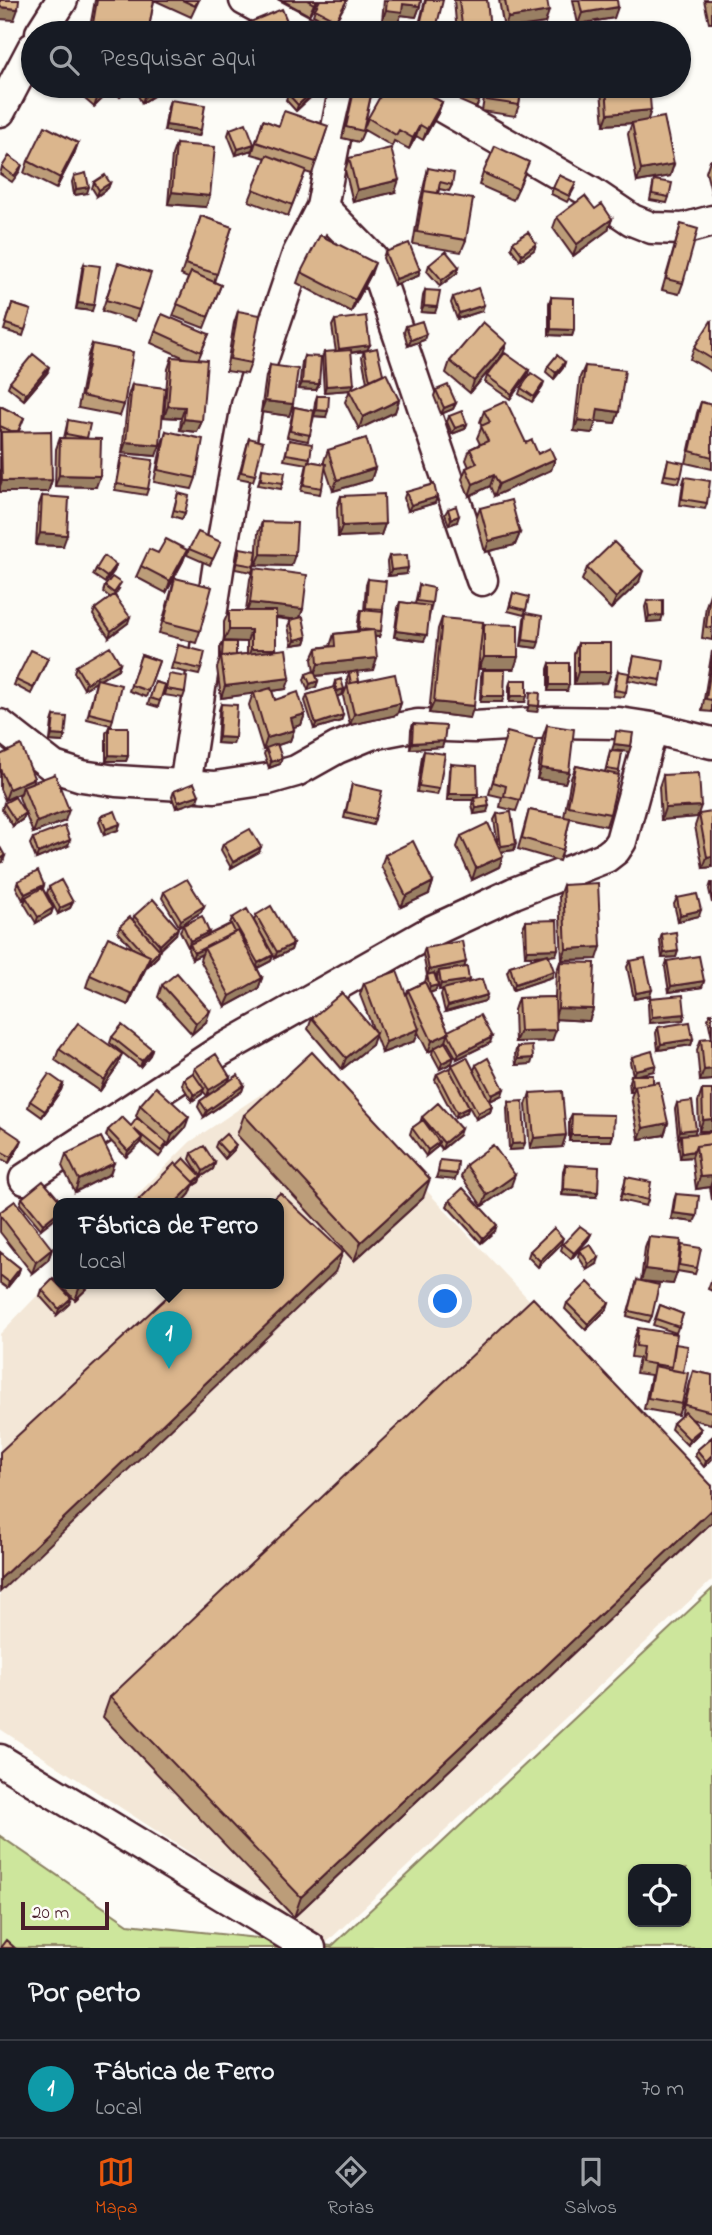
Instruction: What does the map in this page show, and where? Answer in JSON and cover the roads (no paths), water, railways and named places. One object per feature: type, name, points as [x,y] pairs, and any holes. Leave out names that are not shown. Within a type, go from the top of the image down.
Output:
[{"type":"street","points":[[49,21],[62,0]]},
{"type":"street","points":[[245,0],[284,21]]},
{"type":"street","points":[[0,111],[21,71]]},
{"type":"street","points":[[185,786],[219,563],[247,405],[298,254],[322,207],[343,98]]},
{"type":"street","points":[[427,98],[592,193],[632,220],[652,228],[673,229],[712,222]]},
{"type":"street","points":[[322,207],[373,259],[482,580]]},
{"type":"street","points":[[0,725],[54,767],[82,776],[116,781],[215,787],[268,779],[296,771],[337,748],[371,734],[418,725],[474,727],[553,722],[620,723],[712,743]]},
{"type":"street","points":[[25,1179],[220,1051],[432,931],[615,850],[621,841],[652,728]]},
{"type":"street","points":[[0,1760],[310,1948]]},
{"type":"place","name":"Fábrica de Ferro","points":[[169,1369]]}]
